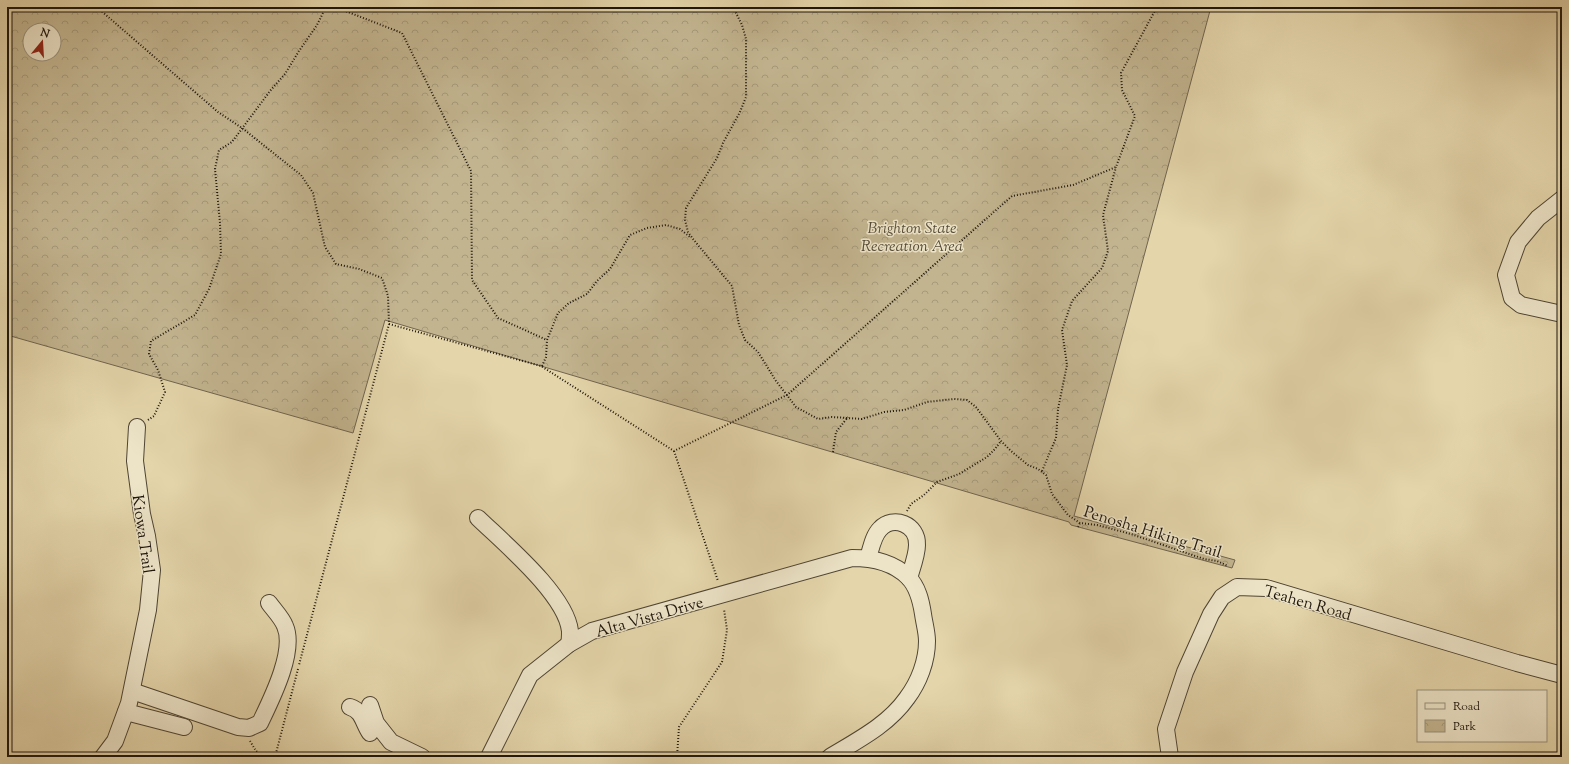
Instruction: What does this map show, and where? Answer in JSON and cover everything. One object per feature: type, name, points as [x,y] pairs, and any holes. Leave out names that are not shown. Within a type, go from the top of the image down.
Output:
[{"type":"street","points":[[1562,199],[1538,218],[1518,242],[1506,275],[1512,298],[1521,305],[1562,314]]},
{"type":"street","name":"Kiowa Trail","points":[[103,757],[115,741],[132,691],[148,610],[152,570],[134,460],[136,427]]},
{"type":"street","points":[[478,518],[539,578],[550,591],[566,618],[570,631],[569,644]]},
{"type":"street","points":[[868,558],[877,533],[881,528],[893,522],[909,526],[917,539],[917,545],[909,578]]},
{"type":"street","name":"Alta Vista Drive","points":[[489,757],[530,675],[569,644],[592,631],[852,558],[868,558],[886,563],[909,578],[920,596],[927,640],[925,660],[917,682],[894,715],[884,723],[830,757]]},
{"type":"street","name":"Teahen Road","points":[[1170,757],[1166,729],[1185,672],[1211,614],[1222,597],[1237,587],[1266,588],[1517,663],[1562,674]]},
{"type":"street","points":[[132,691],[242,727],[250,728],[260,723],[278,684],[285,659],[288,637],[285,625],[269,602]]},
{"type":"street","points":[[370,705],[376,723],[391,742]]},
{"type":"street","points":[[350,707],[356,709],[363,716],[369,732],[378,739],[391,742],[422,757]]},
{"type":"street","points":[[126,712],[184,727]]},
{"type":"path","points":[[79,7],[99,9],[218,112],[242,128],[301,175],[313,193],[326,247],[336,264],[359,269],[382,278],[388,296],[389,324],[275,757]]},
{"type":"path","points":[[136,427],[154,416],[165,392],[158,370],[149,354],[151,341],[195,315],[209,289],[221,254],[215,169],[219,150],[232,142],[285,74],[299,50],[317,25],[326,7]]},
{"type":"path","points":[[335,7],[402,33],[471,171],[472,280],[498,318],[547,340]]},
{"type":"path","points":[[692,239],[688,232],[685,220],[686,208],[717,158],[746,97],[746,39],[742,25],[733,7]]},
{"type":"path","points":[[542,366],[546,358],[547,340],[558,313],[569,303],[587,294],[597,281],[610,269],[630,235],[647,228],[666,226],[680,229],[692,239],[732,286],[739,325],[745,340],[758,352],[776,381],[796,407],[818,419],[848,417],[862,418],[884,412],[904,410],[927,402],[954,399],[966,400],[976,407],[1001,440],[1028,465],[1042,471],[1056,438],[1058,409],[1066,365],[1062,330],[1072,301],[1102,268],[1108,251],[1104,215],[1116,167],[1136,116],[1122,90],[1121,73],[1157,7]]},
{"type":"path","points":[[389,324],[541,366],[674,451],[787,395],[1012,196],[1073,185],[1116,167]]},
{"type":"path","points":[[833,452],[836,432],[848,417]]},
{"type":"path","points":[[900,523],[911,504],[924,495],[937,482],[959,474],[987,457],[995,450],[1001,440]]},
{"type":"path","name":"Penosha Hiking Trail","points":[[1042,471],[1046,475],[1052,494],[1058,503],[1068,515],[1080,523],[1097,525],[1131,534],[1204,559],[1217,561],[1228,566]]},
{"type":"path","points":[[1078,527],[1080,523]]},
{"type":"path","points":[[242,727],[256,751],[265,757]]},
{"type":"green space","name":"Brighton State Recreation Area","points":[[7,7],[1211,7],[1074,516],[1235,560],[1232,568],[1071,525],[1069,522],[385,320],[353,433],[7,335]]}]
